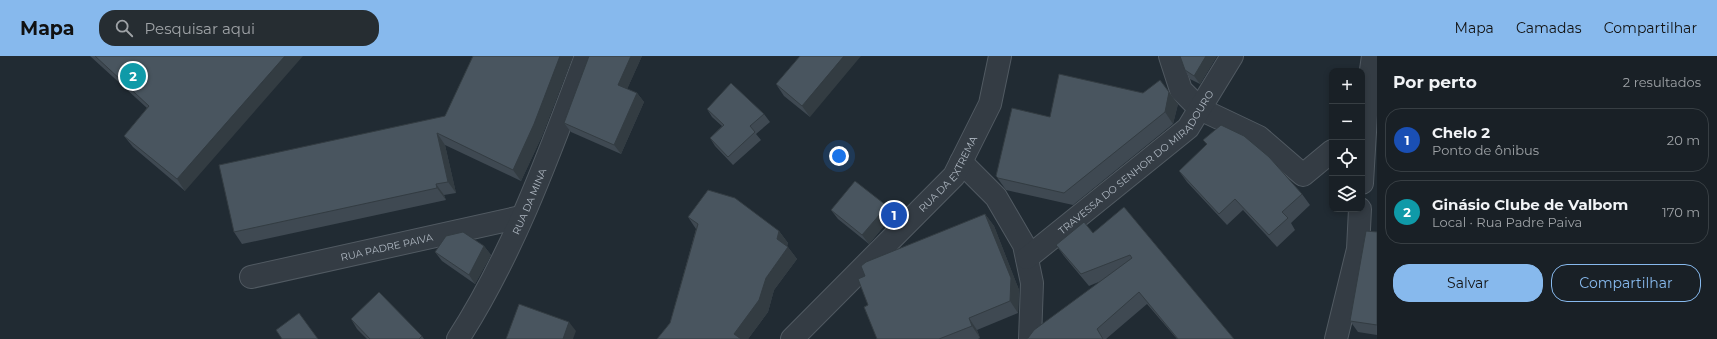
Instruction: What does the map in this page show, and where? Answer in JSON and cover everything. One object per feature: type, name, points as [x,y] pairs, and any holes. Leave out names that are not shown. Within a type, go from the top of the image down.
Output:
[{"type":"street","name":"RUA DA MINA","points":[[458,339],[481,303],[521,217],[556,136],[586,56]]},
{"type":"street","name":"RUA DA EXTREMA","points":[[792,339],[954,176],[990,104],[1000,56]]},
{"type":"street","points":[[1170,56],[1181,90],[1200,109],[1259,137],[1303,175],[1329,153]]},
{"type":"street","name":"TRAVESSA DO SENHOR DO MIRADOURO","points":[[1027,258],[1188,128],[1232,56]]},
{"type":"street","points":[[1365,102],[1373,56]]},
{"type":"street","points":[[1362,176],[1365,104]]},
{"type":"street","points":[[961,162],[996,197],[1024,245],[1032,283],[1030,339]]},
{"type":"street","points":[[1336,339],[1358,249],[1360,212]]},
{"type":"street","name":"RUA PADRE PAIVA","points":[[251,277],[521,217]]},
{"type":"building","points":[[95,56],[285,56],[177,179],[124,136],[149,106]]},
{"type":"building","points":[[473,56],[560,56],[534,124],[513,170],[437,133],[448,182],[436,184],[437,188],[234,232],[219,165],[445,116]]},
{"type":"building","points":[[589,56],[631,56],[618,85],[637,93],[614,145],[564,123]]},
{"type":"building","points":[[800,56],[844,56],[802,106],[776,84]]},
{"type":"building","points":[[1180,56],[1206,56],[1194,76],[1185,70]]},
{"type":"building","points":[[1059,74],[1143,93],[1160,80],[1169,92],[1165,112],[1064,193],[998,178],[996,176],[1012,108],[1050,117]]},
{"type":"building","points":[[731,83],[764,114],[750,126],[755,132],[728,157],[710,138],[724,125],[707,109]]},
{"type":"building","points":[[1221,125],[1244,136],[1269,157],[1302,194],[1282,212],[1288,218],[1269,235],[1235,199],[1219,214],[1179,171],[1207,144],[1203,140]]},
{"type":"building","points":[[855,181],[887,206],[862,235],[831,210]]},
{"type":"building","points":[[708,190],[735,198],[779,231],[777,239],[788,247],[766,278],[759,300],[734,334],[741,339],[657,339],[670,323],[698,224],[688,217]]},
{"type":"building","points":[[1124,207],[1234,339],[1178,339],[1139,292],[1097,329],[1103,339],[1025,339],[1028,338],[1034,330],[1132,258],[1130,255],[1081,274],[1056,245],[1084,222],[1093,233]]},
{"type":"building","points":[[985,214],[1011,278],[1010,301],[969,318],[972,326],[939,339],[877,339],[864,307],[868,305],[858,279],[865,276],[861,266],[866,262]]},
{"type":"building","points":[[1366,231],[1377,232],[1377,325],[1350,321]]},
{"type":"building","points":[[463,232],[484,246],[469,275],[435,252],[446,236]]},
{"type":"building","points":[[379,292],[422,336],[419,339],[370,339],[351,319]]},
{"type":"building","points":[[519,304],[569,322],[563,339],[506,339]]},
{"type":"building","points":[[299,313],[318,339],[282,339],[276,330]]},
{"type":"place","name":"Ginásio Clube de Valbom","points":[[133,76]]},
{"type":"place","name":"Chelo 2","points":[[894,215]]}]
